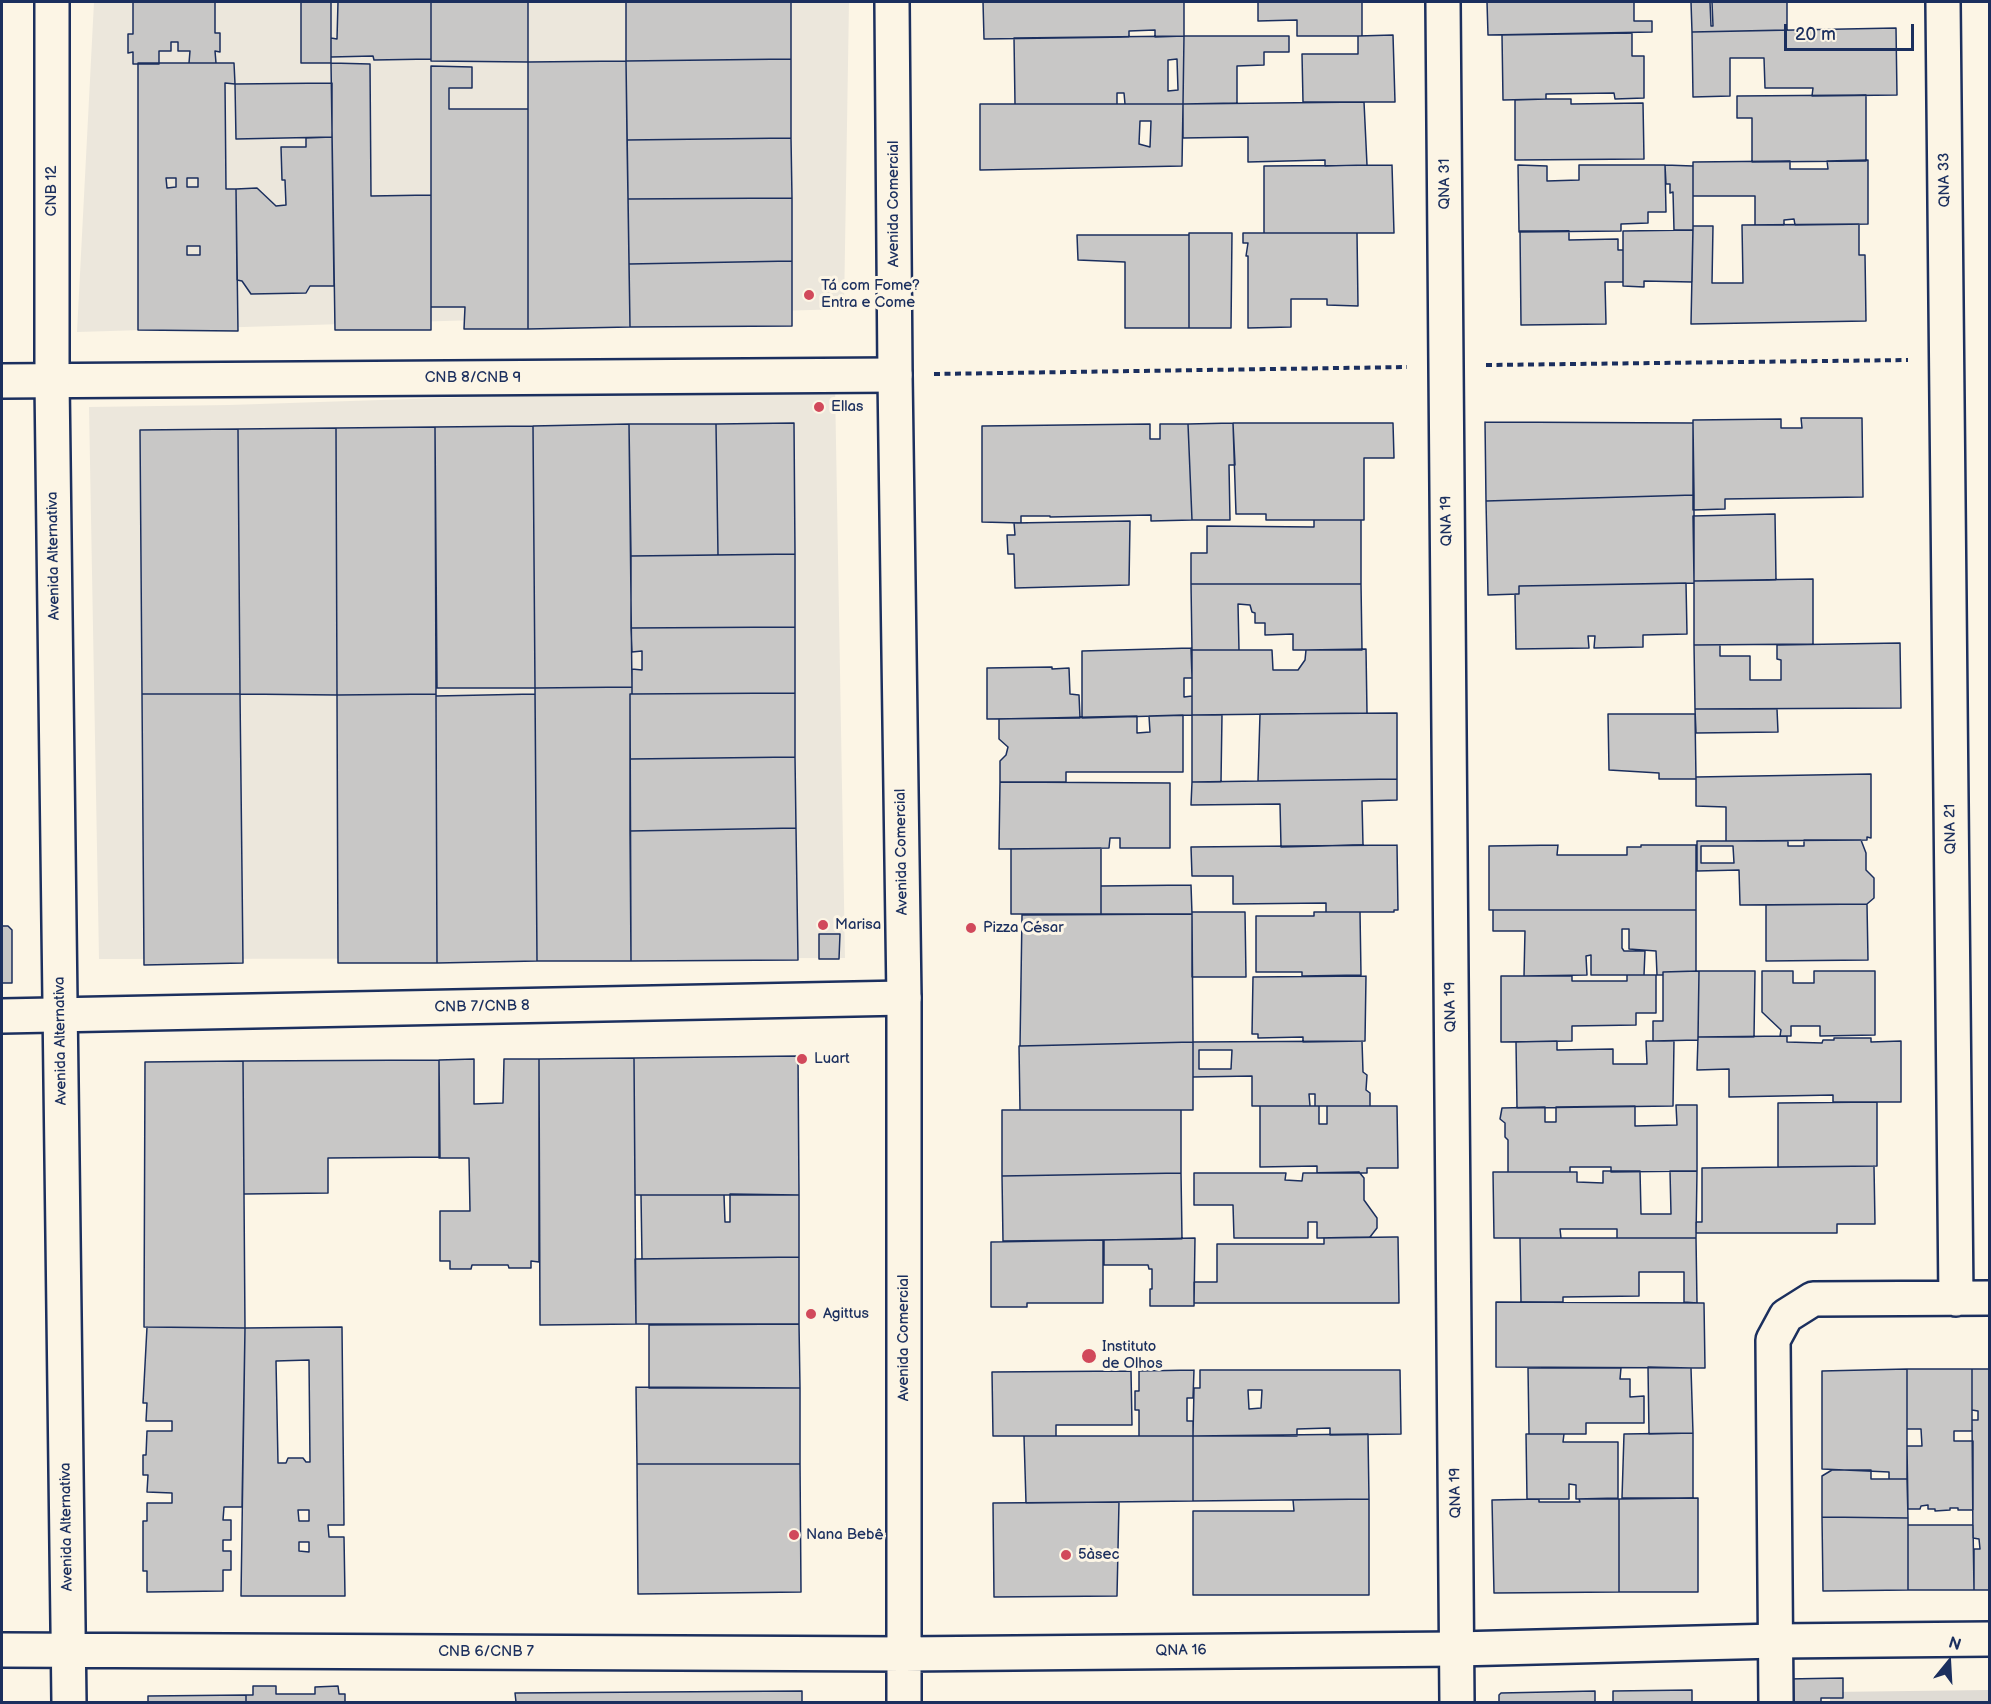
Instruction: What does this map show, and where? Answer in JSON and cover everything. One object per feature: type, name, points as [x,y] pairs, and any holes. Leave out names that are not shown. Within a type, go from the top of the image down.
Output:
[{"type":"street","name":"CNB 12","points":[[52,2],[52,381]]},
{"type":"street","name":"Avenida Comercial","points":[[892,2],[904,998],[904,1702]]},
{"type":"street","name":"QNA 31","points":[[1443,2],[1446,366]]},
{"type":"street","name":"QNA 33","points":[[1943,2],[1947,359]]},
{"type":"street","name":"QNA 21","points":[[1947,359],[1956,1299]]},
{"type":"street","name":"QNA 19","points":[[1446,366],[1457,1702]]},
{"type":"street","name":"CNB 8/CNB 9","points":[[2,381],[895,375]]},
{"type":"street","name":"Avenida Alternativa","points":[[52,381],[69,1702]]},
{"type":"street","name":"CNB 7/CNB 8","points":[[2,1017],[904,998]]},
{"type":"street","points":[[1776,1702],[1773,1340],[1786,1316],[1813,1299],[1989,1298]]},
{"type":"street","name":"QNA 16","points":[[904,1654],[1457,1649],[1776,1641],[1989,1639]]},
{"type":"street","name":"CNB 6/CNB 7","points":[[2,1650],[904,1654]]},
{"type":"path","points":[[895,375],[1947,359]]},
{"type":"shaded area","points":[[94,2],[849,2],[844,309],[77,332]]},
{"type":"shaded area","points":[[835,385],[845,958],[99,959],[89,407],[229,405]]},
{"type":"shaded area","points":[[1989,1690],[1989,1702],[1830,1702],[1830,1692]]},
{"type":"building","points":[[133,2],[215,2],[215,33],[220,33],[220,52],[215,51],[216,63],[189,63],[190,51],[178,51],[178,42],[171,42],[171,51],[159,51],[159,64],[133,64],[133,52],[128,53],[128,34],[133,34]]},
{"type":"building","points":[[301,2],[331,2],[331,63],[301,63]]},
{"type":"building","points":[[338,2],[431,2],[431,59],[374,60],[373,56],[331,57],[331,38],[337,39]]},
{"type":"building","points":[[431,2],[528,2],[528,62],[431,61]]},
{"type":"building","points":[[626,2],[791,2],[791,59],[626,61]]},
{"type":"building","points":[[983,2],[1184,2],[1184,36],[1155,37],[1155,30],[1129,31],[1129,37],[984,39]]},
{"type":"building","points":[[1258,2],[1362,2],[1362,36],[1297,36],[1297,20],[1258,21]]},
{"type":"building","points":[[1487,2],[1634,2],[1634,21],[1652,21],[1652,32],[1488,35]]},
{"type":"building","points":[[1691,2],[1710,2],[1711,26],[1713,26],[1712,2],[1787,2],[1787,30],[1692,32]]},
{"type":"building","points":[[1896,28],[1897,95],[1812,96],[1813,88],[1765,88],[1764,58],[1730,58],[1730,96],[1693,97],[1692,32]]},
{"type":"building","points":[[1632,33],[1632,56],[1644,56],[1644,98],[1615,99],[1614,93],[1546,94],[1546,99],[1503,100],[1502,35]]},
{"type":"building","points":[[1393,35],[1395,102],[1303,102],[1302,54],[1358,54],[1358,36]]},
{"type":"building","points":[[1184,36],[1183,104],[1125,104],[1124,93],[1117,93],[1117,104],[1015,104],[1014,38]],"holes":[[[1177,59],[1178,90],[1168,91],[1168,60]]]},
{"type":"building","points":[[1184,36],[1289,36],[1289,52],[1264,52],[1264,65],[1237,66],[1237,103],[1183,104]]},
{"type":"building","points":[[791,59],[791,138],[627,140],[626,61]]},
{"type":"building","points":[[626,61],[630,327],[528,329],[528,62]]},
{"type":"building","points":[[138,63],[234,63],[235,84],[225,83],[226,189],[236,189],[238,331],[138,330]],"holes":[[[166,178],[176,178],[176,187],[167,188]],[[187,178],[198,178],[198,187],[187,187]],[[187,246],[200,246],[200,255],[187,255]]]},
{"type":"building","points":[[331,63],[370,64],[371,196],[431,195],[431,330],[335,330]]},
{"type":"building","points":[[431,66],[472,67],[472,88],[449,88],[449,109],[528,109],[528,329],[464,329],[465,307],[431,307]]},
{"type":"building","points":[[332,83],[332,137],[236,139],[235,84]]},
{"type":"building","points":[[1866,95],[1866,161],[1752,162],[1752,118],[1737,118],[1737,96]]},
{"type":"building","points":[[1571,99],[1571,104],[1643,103],[1644,159],[1515,160],[1515,100]]},
{"type":"building","points":[[1364,102],[1367,165],[1325,166],[1325,160],[1248,162],[1248,137],[1183,138],[1183,104]]},
{"type":"building","points":[[980,104],[1183,104],[1182,166],[980,170]],"holes":[[[1140,121],[1151,121],[1150,147],[1139,144]]]},
{"type":"building","points":[[332,137],[334,286],[310,286],[306,293],[251,294],[242,281],[237,280],[236,189],[257,188],[276,206],[286,205],[285,180],[282,180],[281,147],[306,147],[306,138]]},
{"type":"building","points":[[791,138],[792,198],[628,199],[627,140]]},
{"type":"building","points":[[1868,160],[1868,224],[1795,225],[1794,219],[1784,220],[1784,225],[1755,225],[1755,196],[1693,196],[1693,162],[1790,161],[1790,169],[1828,169],[1827,161]]},
{"type":"building","points":[[1392,165],[1394,233],[1264,233],[1264,166]]},
{"type":"building","points":[[1518,165],[1547,166],[1547,181],[1579,180],[1579,165],[1665,165],[1666,212],[1648,212],[1648,223],[1621,224],[1621,231],[1519,232]]},
{"type":"building","points":[[1665,165],[1693,166],[1693,230],[1674,230],[1673,192],[1670,193],[1670,184],[1666,184]]},
{"type":"building","points":[[792,198],[792,261],[629,264],[628,199]]},
{"type":"building","points":[[1859,224],[1859,255],[1865,255],[1866,321],[1691,324],[1693,226],[1713,226],[1712,283],[1743,283],[1742,225]]},
{"type":"building","points":[[1693,230],[1692,282],[1644,281],[1644,287],[1623,286],[1623,231]]},
{"type":"building","points":[[1520,231],[1569,231],[1569,240],[1618,239],[1618,250],[1623,250],[1623,282],[1605,282],[1606,324],[1521,325]]},
{"type":"building","points":[[1189,233],[1232,233],[1231,328],[1189,328]]},
{"type":"building","points":[[1243,233],[1357,233],[1358,306],[1327,305],[1327,299],[1291,299],[1291,327],[1248,328],[1248,256],[1246,256],[1248,243],[1243,243]]},
{"type":"building","points":[[1077,235],[1189,235],[1189,328],[1125,328],[1125,262],[1078,260]]},
{"type":"building","points":[[792,261],[792,326],[630,327],[629,264]]},
{"type":"building","points":[[1801,418],[1862,418],[1863,497],[1725,499],[1725,509],[1693,510],[1693,420],[1781,419],[1781,428],[1802,428]]},
{"type":"building","points":[[1485,422],[1693,423],[1694,495],[1486,501]]},
{"type":"building","points":[[794,423],[795,554],[718,555],[716,424]]},
{"type":"building","points":[[1233,423],[1393,423],[1394,458],[1364,458],[1364,520],[1266,520],[1266,514],[1236,514]]},
{"type":"building","points":[[1233,423],[1235,465],[1229,465],[1230,520],[1192,520],[1188,424]]},
{"type":"building","points":[[629,424],[716,424],[718,555],[631,556]]},
{"type":"building","points":[[629,424],[632,687],[535,688],[533,426]]},
{"type":"building","points":[[1150,424],[1150,439],[1160,439],[1160,424],[1188,424],[1192,520],[1151,521],[1151,515],[1021,516],[1021,523],[982,522],[982,426]]},
{"type":"building","points":[[533,426],[535,688],[437,688],[435,427]]},
{"type":"building","points":[[435,427],[436,694],[337,695],[336,428]]},
{"type":"building","points":[[336,428],[337,695],[240,694],[238,429]]},
{"type":"building","points":[[238,429],[240,694],[142,694],[140,430]]},
{"type":"building","points":[[1694,495],[1694,583],[1519,586],[1519,594],[1488,595],[1486,501]]},
{"type":"building","points":[[1775,514],[1776,580],[1694,581],[1693,516]]},
{"type":"building","points":[[1314,520],[1361,520],[1361,584],[1191,584],[1191,553],[1207,553],[1207,526],[1314,527]]},
{"type":"building","points":[[1130,521],[1129,585],[1015,588],[1014,554],[1008,554],[1007,535],[1015,535],[1014,523]]},
{"type":"building","points":[[795,554],[795,627],[631,628],[631,556]]},
{"type":"building","points":[[1813,579],[1813,644],[1694,645],[1694,581]]},
{"type":"building","points":[[1686,583],[1687,634],[1643,635],[1643,647],[1594,648],[1595,636],[1588,636],[1589,648],[1516,649],[1515,594],[1519,594],[1519,586]]},
{"type":"building","points":[[1191,584],[1361,584],[1362,650],[1293,650],[1293,634],[1265,635],[1265,623],[1255,623],[1255,613],[1252,612],[1250,605],[1238,604],[1239,650],[1192,650]]},
{"type":"building","points":[[795,627],[795,693],[632,694],[632,669],[642,670],[642,651],[632,652],[631,628]]},
{"type":"building","points":[[1900,643],[1901,708],[1695,709],[1694,645],[1720,645],[1720,656],[1750,656],[1750,680],[1781,680],[1781,660],[1777,659],[1777,645]]},
{"type":"building","points":[[1191,648],[1192,678],[1184,678],[1184,697],[1192,696],[1192,715],[1082,718],[1082,651]]},
{"type":"building","points":[[1366,649],[1367,713],[1192,715],[1192,650],[1272,650],[1273,670],[1298,670],[1305,660],[1306,650]]},
{"type":"building","points":[[1052,667],[1052,669],[1069,668],[1070,694],[1079,695],[1080,718],[987,719],[987,668]]},
{"type":"building","points":[[632,687],[632,694],[630,694],[631,961],[537,961],[535,688]]},
{"type":"building","points":[[795,693],[795,757],[630,759],[630,694]]},
{"type":"building","points":[[142,694],[240,694],[243,963],[144,965]]},
{"type":"building","points":[[436,694],[437,963],[338,963],[337,695]]},
{"type":"building","points":[[535,694],[537,961],[437,963],[436,696]]},
{"type":"building","points":[[1695,709],[1777,709],[1778,732],[1696,733]]},
{"type":"building","points":[[1397,713],[1397,779],[1258,781],[1260,714]]},
{"type":"building","points":[[1608,714],[1695,714],[1696,779],[1659,779],[1659,773],[1609,770]]},
{"type":"building","points":[[1183,715],[1183,772],[1066,772],[1066,782],[1000,782],[1000,761],[1006,755],[1008,747],[999,739],[999,719],[1137,716],[1137,733],[1150,732],[1149,716]]},
{"type":"building","points":[[1192,715],[1222,715],[1221,782],[1192,782]]},
{"type":"building","points":[[795,757],[796,828],[630,831],[630,759]]},
{"type":"building","points":[[1871,774],[1871,838],[1867,837],[1867,840],[1726,841],[1726,807],[1696,806],[1696,777]]},
{"type":"building","points":[[1397,779],[1397,800],[1362,801],[1363,845],[1281,847],[1280,804],[1191,805],[1192,782]]},
{"type":"building","points":[[1000,782],[1170,783],[1170,848],[1120,848],[1120,838],[1110,838],[1109,848],[999,849]]},
{"type":"building","points":[[796,828],[798,960],[631,961],[630,831]]},
{"type":"building","points":[[1804,840],[1861,840],[1866,853],[1866,870],[1874,878],[1874,898],[1867,904],[1740,905],[1739,870],[1697,871],[1697,841],[1788,841],[1788,846],[1804,846]],"holes":[[[1701,846],[1733,846],[1734,863],[1701,863]]]},
{"type":"building","points":[[1397,845],[1398,910],[1394,912],[1326,912],[1326,903],[1233,904],[1233,876],[1192,876],[1191,847]]},
{"type":"building","points":[[1558,845],[1557,855],[1627,855],[1627,847],[1696,845],[1696,910],[1489,910],[1489,846]]},
{"type":"building","points":[[1101,848],[1101,914],[1011,914],[1011,849]]},
{"type":"building","points":[[1191,885],[1192,914],[1101,914],[1101,886]]},
{"type":"building","points":[[1867,904],[1868,960],[1766,961],[1766,905]]},
{"type":"building","points":[[1493,910],[1696,910],[1696,971],[1663,972],[1663,975],[1657,975],[1656,951],[1629,949],[1629,929],[1622,929],[1624,951],[1645,951],[1644,975],[1591,975],[1591,955],[1586,956],[1587,975],[1524,976],[1525,931],[1493,931]]},
{"type":"building","points":[[1192,912],[1245,912],[1246,977],[1192,977]]},
{"type":"building","points":[[1314,912],[1360,912],[1361,975],[1302,976],[1302,972],[1256,972],[1256,916],[1314,916]]},
{"type":"building","points":[[1192,914],[1193,1042],[1020,1046],[1022,915]]},
{"type":"building","points":[[2,926],[8,926],[12,930],[12,983],[2,983]]},
{"type":"building","points":[[819,934],[840,934],[839,959],[819,959]]},
{"type":"building","points":[[1699,971],[1698,1040],[1653,1041],[1653,1021],[1663,1021],[1663,972]]},
{"type":"building","points":[[1699,971],[1755,971],[1754,1037],[1698,1037]]},
{"type":"building","points":[[1762,971],[1793,971],[1793,983],[1814,983],[1814,971],[1875,971],[1875,1035],[1820,1036],[1820,1026],[1791,1026],[1791,1036],[1780,1036],[1781,1030],[1762,1012]]},
{"type":"building","points":[[1627,975],[1656,975],[1656,1013],[1636,1013],[1636,1025],[1572,1026],[1572,1041],[1501,1042],[1501,976],[1572,976],[1572,981],[1627,981]]},
{"type":"building","points":[[1366,976],[1365,1041],[1303,1042],[1303,1037],[1258,1038],[1258,1034],[1252,1034],[1253,977]]},
{"type":"building","points":[[1787,1036],[1787,1042],[1822,1043],[1823,1040],[1834,1040],[1834,1038],[1871,1038],[1871,1042],[1901,1041],[1901,1102],[1833,1102],[1833,1095],[1729,1097],[1729,1069],[1697,1070],[1698,1037]]},
{"type":"building","points":[[1362,1041],[1363,1072],[1367,1075],[1366,1090],[1370,1093],[1370,1106],[1315,1106],[1315,1094],[1309,1094],[1310,1106],[1252,1106],[1252,1076],[1193,1077],[1193,1042]],"holes":[[[1199,1050],[1232,1050],[1231,1069],[1199,1069]]]},
{"type":"building","points":[[1557,1041],[1557,1050],[1613,1049],[1613,1064],[1647,1064],[1646,1041],[1674,1041],[1673,1106],[1517,1108],[1516,1042]]},
{"type":"building","points":[[1193,1042],[1193,1110],[1020,1110],[1019,1046]]},
{"type":"building","points":[[798,1056],[799,1195],[635,1195],[634,1058]]},
{"type":"building","points":[[634,1058],[636,1324],[540,1325],[539,1059]]},
{"type":"building","points":[[474,1059],[474,1104],[503,1103],[504,1059],[539,1059],[539,1262],[531,1261],[531,1268],[509,1268],[508,1265],[472,1265],[471,1269],[450,1269],[450,1261],[440,1261],[440,1211],[470,1211],[469,1158],[439,1158],[439,1060]]},
{"type":"building","points":[[439,1060],[440,1157],[328,1158],[328,1193],[244,1194],[243,1061]]},
{"type":"building","points":[[243,1061],[245,1328],[144,1327],[145,1062]]},
{"type":"building","points":[[1877,1102],[1877,1166],[1778,1167],[1778,1103]]},
{"type":"building","points":[[1676,1105],[1697,1105],[1697,1171],[1611,1172],[1611,1167],[1570,1167],[1570,1172],[1508,1172],[1508,1140],[1505,1137],[1505,1123],[1500,1119],[1502,1108],[1545,1107],[1545,1122],[1556,1122],[1556,1107],[1635,1106],[1635,1126],[1677,1125]]},
{"type":"building","points":[[1260,1106],[1319,1106],[1319,1124],[1327,1124],[1327,1106],[1397,1106],[1398,1168],[1367,1168],[1367,1173],[1317,1173],[1317,1166],[1260,1167]]},
{"type":"building","points":[[1002,1110],[1181,1110],[1181,1173],[1002,1176]]},
{"type":"building","points":[[1874,1166],[1875,1224],[1837,1224],[1837,1233],[1696,1233],[1696,1222],[1702,1222],[1702,1168]]},
{"type":"building","points":[[1603,1171],[1640,1171],[1641,1214],[1671,1214],[1670,1171],[1697,1171],[1696,1238],[1617,1238],[1617,1229],[1560,1229],[1561,1238],[1494,1238],[1493,1172],[1577,1172],[1577,1182],[1603,1183]]},
{"type":"building","points":[[1359,1172],[1364,1178],[1364,1200],[1377,1218],[1377,1228],[1370,1237],[1317,1238],[1317,1222],[1308,1222],[1308,1238],[1234,1238],[1233,1205],[1194,1205],[1194,1173],[1286,1173],[1285,1180],[1302,1181],[1303,1173]]},
{"type":"building","points":[[1181,1173],[1182,1239],[1003,1241],[1002,1176]]},
{"type":"building","points":[[730,1194],[799,1195],[799,1257],[642,1259],[641,1195],[724,1195],[725,1222],[730,1222]]},
{"type":"building","points":[[1398,1237],[1399,1303],[1194,1303],[1194,1282],[1217,1282],[1217,1244],[1324,1244],[1324,1238]]},
{"type":"building","points":[[1195,1238],[1194,1306],[1150,1306],[1152,1269],[1149,1269],[1148,1265],[1104,1265],[1104,1240]]},
{"type":"building","points":[[1520,1238],[1696,1238],[1697,1303],[1684,1302],[1684,1272],[1639,1272],[1639,1296],[1563,1297],[1563,1302],[1521,1302]]},
{"type":"building","points":[[1103,1240],[1103,1303],[1027,1303],[1027,1307],[991,1307],[991,1242]]},
{"type":"building","points":[[799,1257],[799,1324],[636,1324],[635,1259]]},
{"type":"building","points":[[1496,1302],[1704,1303],[1705,1368],[1496,1367]]},
{"type":"building","points":[[799,1324],[800,1388],[649,1388],[649,1325]]},
{"type":"building","points":[[147,1327],[245,1328],[242,1507],[224,1507],[223,1520],[231,1520],[231,1540],[223,1540],[223,1551],[231,1551],[231,1570],[223,1570],[223,1591],[147,1592],[147,1571],[143,1571],[143,1521],[147,1521],[147,1503],[172,1503],[172,1493],[147,1492],[148,1475],[143,1475],[143,1455],[146,1455],[147,1431],[172,1431],[172,1421],[146,1421],[147,1403],[143,1403]]},
{"type":"building","points":[[342,1327],[344,1525],[328,1525],[329,1537],[344,1537],[345,1596],[241,1596],[245,1328]],"holes":[[[309,1360],[310,1462],[306,1462],[303,1458],[288,1458],[286,1463],[278,1463],[276,1361]],[[298,1510],[309,1510],[309,1521],[299,1521]],[[299,1542],[309,1542],[309,1552],[299,1551]]]},
{"type":"building","points":[[1648,1367],[1691,1368],[1693,1433],[1649,1434]]},
{"type":"building","points":[[1528,1368],[1621,1368],[1620,1379],[1630,1379],[1630,1397],[1644,1396],[1644,1423],[1586,1423],[1586,1434],[1529,1434]]},
{"type":"building","points":[[1907,1369],[1907,1479],[1889,1479],[1889,1472],[1822,1469],[1822,1371]]},
{"type":"building","points":[[1907,1369],[1972,1369],[1972,1431],[1954,1431],[1954,1441],[1973,1441],[1973,1510],[1950,1508],[1950,1510],[1935,1511],[1935,1509],[1928,1509],[1928,1505],[1921,1506],[1920,1509],[1908,1509],[1907,1446],[1922,1446],[1921,1429],[1907,1429]]},
{"type":"building","points":[[1972,1369],[1990,1369],[1990,1590],[1974,1590],[1974,1549],[1980,1549],[1979,1539],[1973,1538],[1972,1420],[1978,1420],[1978,1411],[1972,1410]]},
{"type":"building","points":[[1194,1370],[1193,1398],[1187,1398],[1187,1421],[1193,1421],[1193,1436],[1139,1436],[1139,1410],[1135,1410],[1135,1391],[1139,1391],[1139,1371]]},
{"type":"building","points":[[1200,1370],[1400,1370],[1401,1434],[1330,1435],[1330,1428],[1297,1429],[1297,1436],[1193,1436],[1194,1388],[1200,1388]],"holes":[[[1248,1390],[1262,1390],[1261,1408],[1249,1409]]]},
{"type":"building","points":[[1131,1371],[1132,1425],[1056,1425],[1056,1436],[993,1436],[992,1372]]},
{"type":"building","points":[[636,1387],[800,1388],[800,1464],[637,1464]]},
{"type":"building","points":[[1693,1433],[1693,1498],[1622,1498],[1624,1434]]},
{"type":"building","points":[[1368,1434],[1369,1499],[1193,1501],[1193,1436]]},
{"type":"building","points":[[1526,1434],[1564,1434],[1563,1442],[1618,1442],[1618,1498],[1576,1499],[1576,1485],[1569,1484],[1569,1499],[1527,1499]]},
{"type":"building","points":[[1024,1436],[1193,1436],[1193,1501],[1026,1503]]},
{"type":"building","points":[[637,1464],[800,1464],[801,1592],[638,1594]]},
{"type":"building","points":[[1832,1470],[1871,1470],[1871,1479],[1907,1479],[1908,1518],[1822,1517],[1822,1476]]},
{"type":"building","points":[[1698,1498],[1698,1592],[1619,1592],[1619,1499]]},
{"type":"building","points":[[1369,1499],[1369,1595],[1193,1595],[1193,1511],[1294,1511],[1293,1500]]},
{"type":"building","points":[[1539,1499],[1539,1502],[1580,1502],[1579,1499],[1619,1499],[1619,1592],[1494,1593],[1492,1500]]},
{"type":"building","points":[[1119,1502],[1117,1596],[994,1597],[993,1503]]},
{"type":"building","points":[[1822,1517],[1908,1518],[1908,1590],[1823,1591]]},
{"type":"building","points":[[1908,1525],[1973,1525],[1974,1590],[1908,1590]]},
{"type":"building","points":[[1843,1678],[1843,1698],[1821,1698],[1821,1702],[1787,1702],[1787,1679]]},
{"type":"building","points":[[253,1686],[276,1686],[276,1694],[315,1694],[315,1687],[338,1686],[339,1694],[345,1694],[345,1702],[246,1702],[246,1695],[253,1695]]},
{"type":"building","points":[[1692,1690],[1692,1702],[1613,1702],[1613,1691]]},
{"type":"building","points":[[802,1691],[802,1702],[516,1702],[515,1693]]},
{"type":"building","points":[[1595,1691],[1595,1702],[1499,1702],[1501,1693]]},
{"type":"building","points":[[246,1695],[246,1702],[148,1702],[148,1696]]},
{"type":"place","name":"Tá com Fome? Entra e Come","points":[[809,295]]},
{"type":"place","name":"Ellas","points":[[819,407]]},
{"type":"place","name":"Marisa","points":[[823,925]]},
{"type":"place","name":"Pizza César","points":[[971,928]]},
{"type":"place","name":"Luart","points":[[802,1059]]},
{"type":"place","name":"Agittus","points":[[811,1314]]},
{"type":"place","name":"Instituto de Olhos","points":[[1089,1356]]},
{"type":"place","name":"Nana Bebê","points":[[794,1535]]},
{"type":"place","name":"5àsec","points":[[1066,1555]]}]
